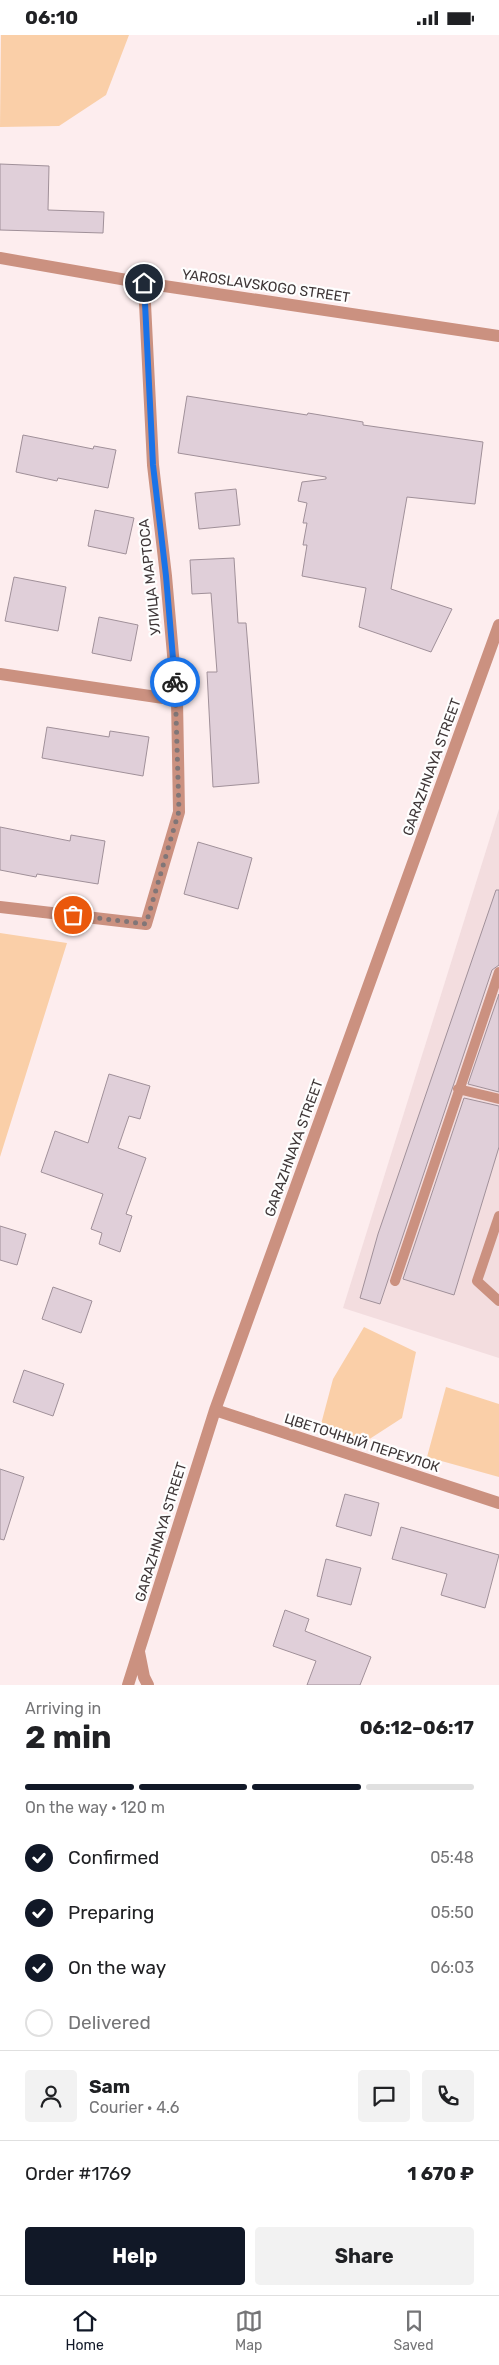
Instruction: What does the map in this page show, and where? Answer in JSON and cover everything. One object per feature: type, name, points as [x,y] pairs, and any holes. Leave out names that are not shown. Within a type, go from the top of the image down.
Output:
[{"type":"street","name":"YAROSLAVSKOGO STREET","points":[[0,258],[144,283],[499,336]]},
{"type":"street","name":"УЛИЦА МАРТОСА","points":[[0,907],[146,924],[179,811],[177,700],[166,576],[153,465],[144,283]]},
{"type":"street","name":"GARAZHNAYA STREET","points":[[128,1685],[215,1410],[499,625]]},
{"type":"street","points":[[0,674],[177,700]]},
{"type":"street","name":"ЦВЕТОЧНЫЙ ПЕРЕУЛОК","points":[[215,1410],[499,1503]]},
{"type":"street","points":[[139,1652],[144,1677],[148,1685]]},
{"type":"lane","points":[[395,1281],[458,1089],[499,973]]},
{"type":"lane","points":[[458,1089],[499,1099]]},
{"type":"lane","points":[[499,1216],[477,1281],[499,1301]]},
{"type":"shaded area","points":[[1,35],[129,35],[106,95],[59,126],[0,127]]},
{"type":"shaded area","points":[[499,809],[499,1358],[343,1308]]},
{"type":"shaded area","points":[[0,933],[67,943],[0,1157]]},
{"type":"shaded area","points":[[364,1327],[416,1352],[402,1418],[368,1440],[320,1428],[333,1379]]},
{"type":"shaded area","points":[[446,1387],[499,1404],[499,1477],[427,1457]]},
{"type":"building","points":[[0,164],[49,166],[48,210],[104,212],[103,233],[0,230]]},
{"type":"building","points":[[187,396],[307,415],[308,413],[363,422],[363,425],[483,442],[475,504],[407,497],[391,589],[452,609],[431,652],[359,627],[366,588],[302,576],[307,545],[303,545],[307,523],[303,523],[307,503],[298,501],[302,482],[326,479],[326,477],[178,453]]},
{"type":"building","points":[[23,435],[93,449],[94,446],[116,450],[108,488],[58,478],[57,481],[16,472]]},
{"type":"building","points":[[236,489],[240,525],[199,529],[195,493]]},
{"type":"building","points":[[95,510],[134,518],[126,554],[88,546]]},
{"type":"building","points":[[234,558],[238,623],[246,623],[259,783],[213,787],[207,672],[217,672],[211,593],[192,594],[190,560]]},
{"type":"building","points":[[14,577],[66,587],[58,631],[5,621]]},
{"type":"building","points":[[99,617],[138,625],[131,661],[92,653]]},
{"type":"building","points":[[47,727],[109,737],[110,731],[149,737],[143,776],[42,758]]},
{"type":"building","points":[[0,827],[70,841],[71,835],[105,841],[98,884],[37,874],[36,877],[0,870]]},
{"type":"building","points":[[198,842],[252,858],[238,909],[184,894]]},
{"type":"building","points":[[496,890],[499,890],[499,965],[492,970],[380,1304],[360,1298],[378,1234]]},
{"type":"building","points":[[499,994],[499,1092],[468,1084]]},
{"type":"building","points":[[109,1074],[150,1086],[140,1119],[129,1116],[118,1148],[146,1158],[126,1214],[132,1216],[120,1252],[99,1244],[102,1233],[91,1229],[103,1194],[41,1172],[55,1131],[88,1143]]},
{"type":"building","points":[[464,1098],[499,1106],[499,1147],[454,1295],[403,1279]]},
{"type":"building","points":[[0,1226],[26,1234],[17,1265],[0,1260]]},
{"type":"building","points":[[53,1287],[92,1301],[81,1333],[42,1319]]},
{"type":"building","points":[[24,1370],[64,1384],[53,1416],[13,1402]]},
{"type":"building","points":[[0,1469],[24,1477],[4,1540],[0,1539]]},
{"type":"building","points":[[345,1494],[379,1503],[371,1536],[336,1526]]},
{"type":"building","points":[[401,1527],[499,1555],[485,1608],[441,1595],[447,1574],[392,1559]]},
{"type":"building","points":[[326,1559],[361,1568],[351,1605],[317,1596]]},
{"type":"building","points":[[285,1610],[309,1619],[305,1631],[371,1657],[360,1685],[307,1685],[316,1661],[273,1646]]},
{"type":"way so far","points":[[73,915],[146,924],[179,811],[175,682]]},
{"type":"route","points":[[144,283],[153,465],[166,576],[175,682]]}]
